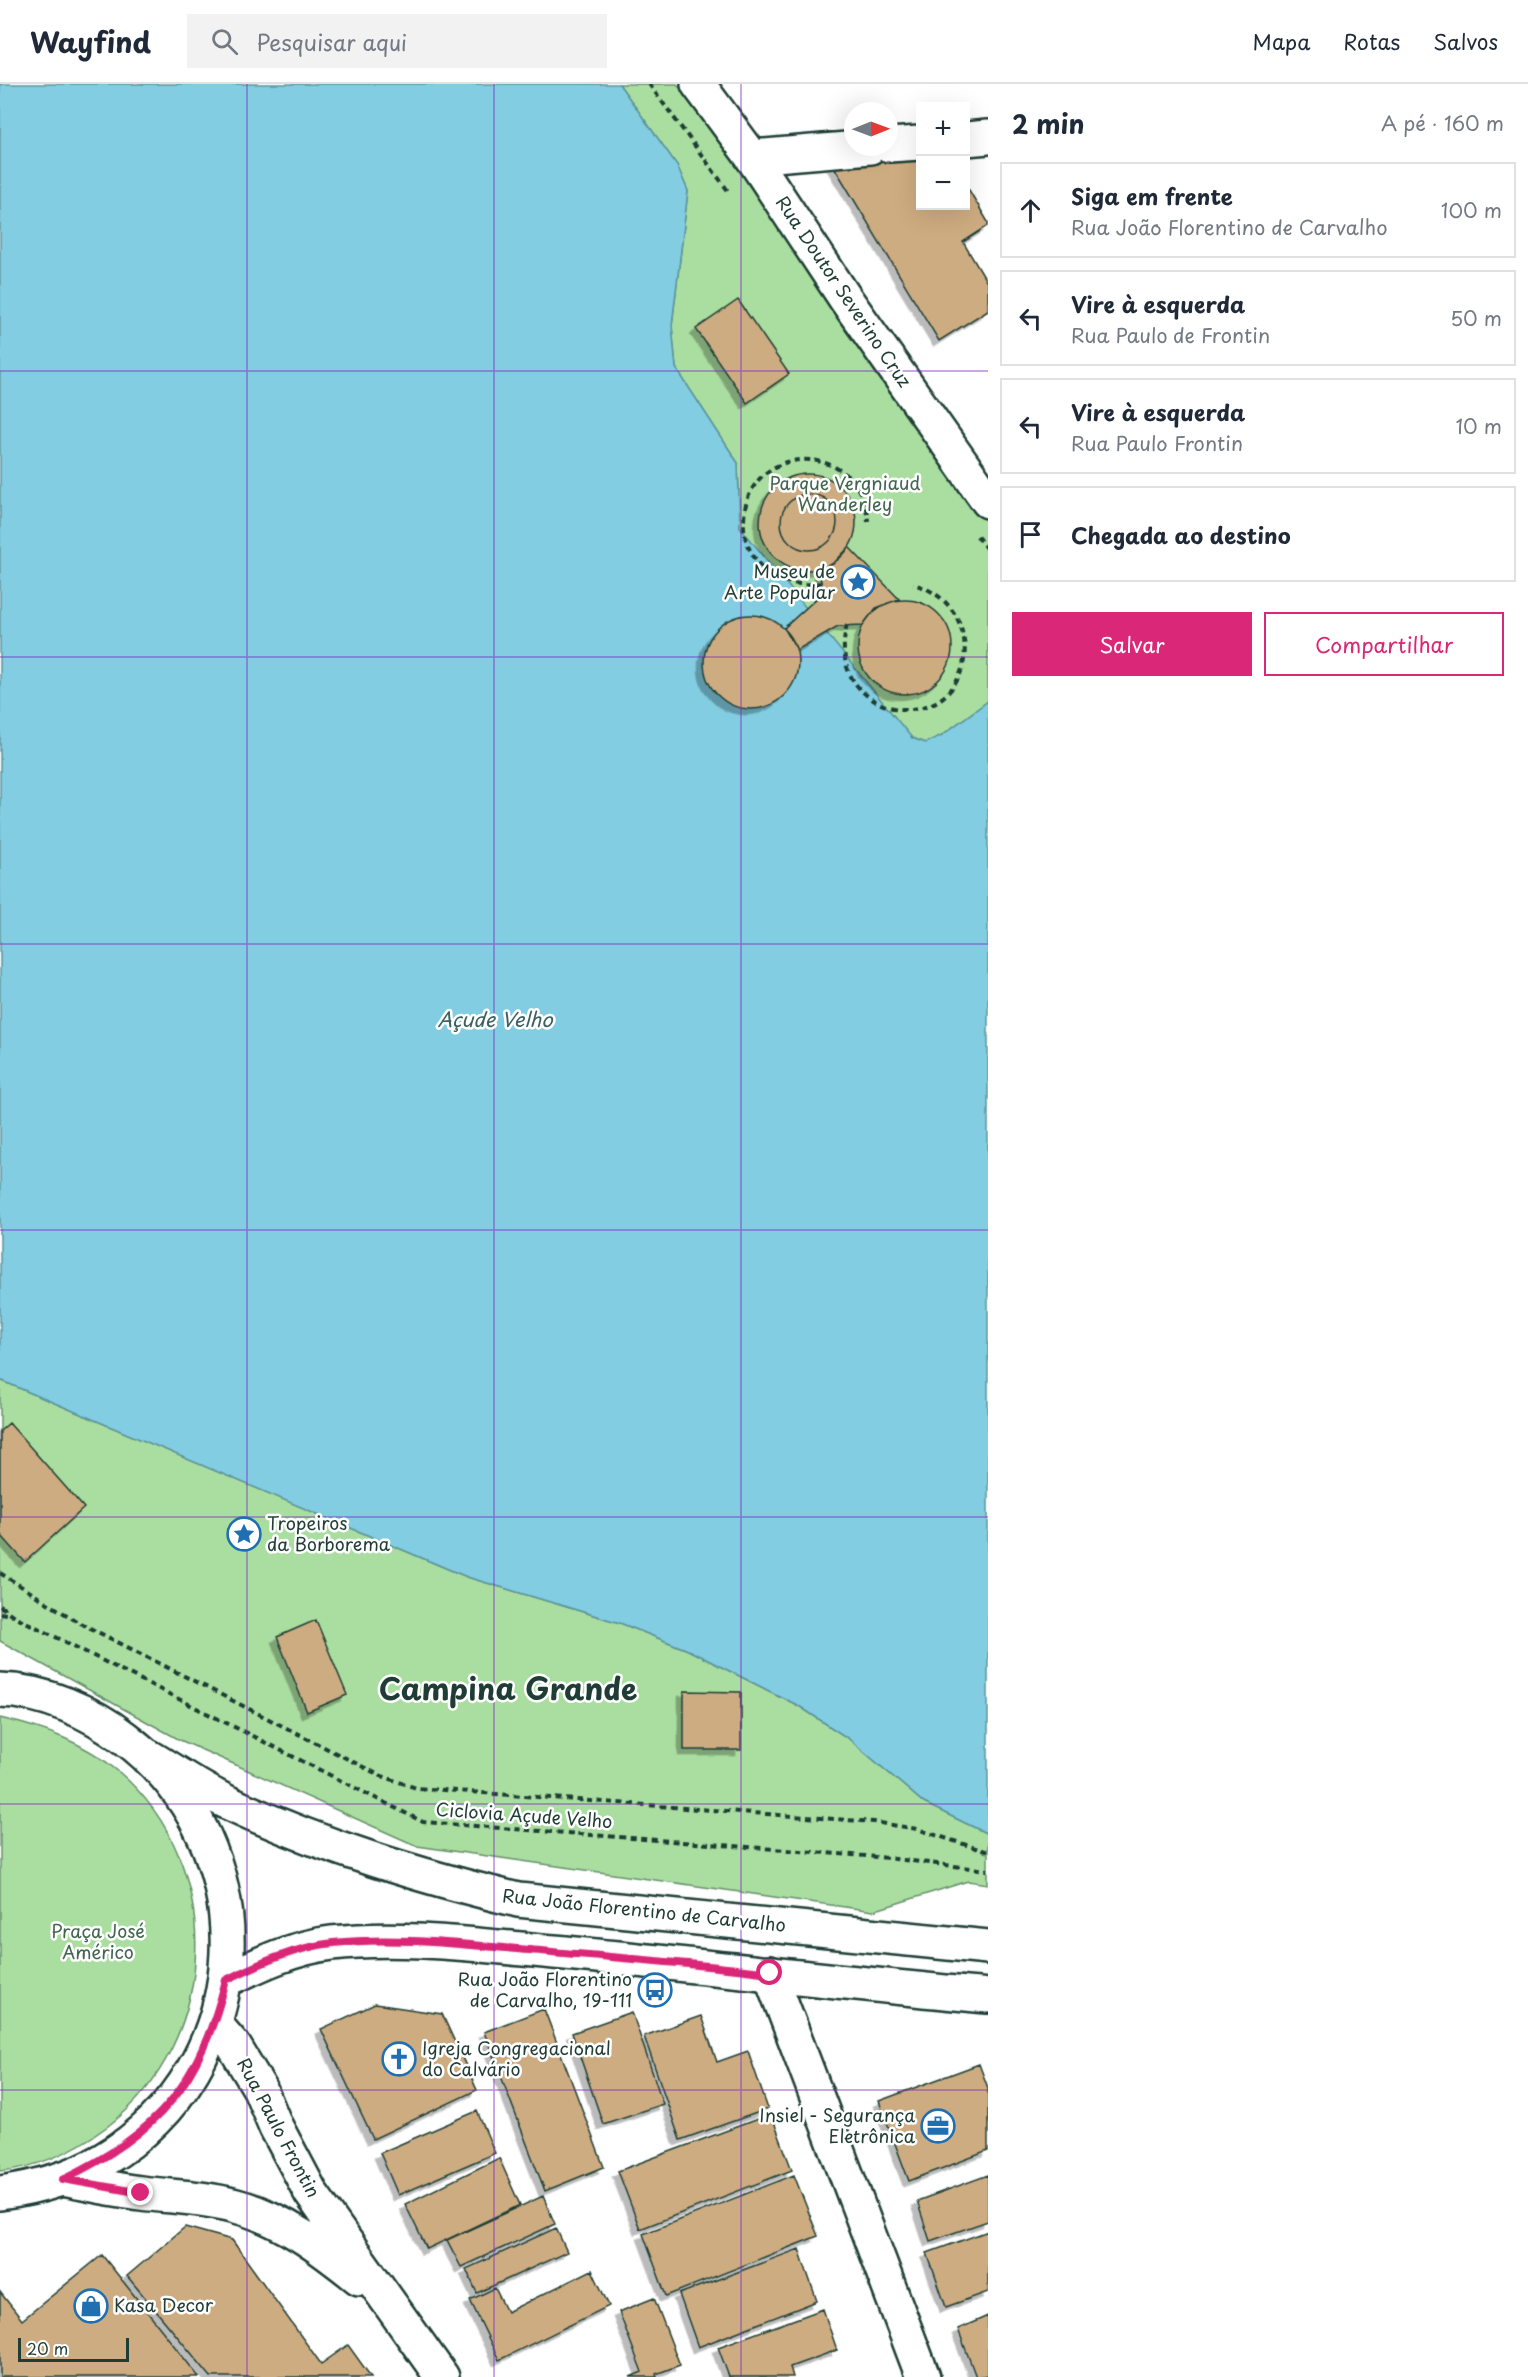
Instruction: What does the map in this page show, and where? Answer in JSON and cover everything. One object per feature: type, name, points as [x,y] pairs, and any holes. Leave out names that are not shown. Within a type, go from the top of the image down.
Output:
[{"type":"main road","name":"Rua Doutor Severino Cruz","points":[[698,84],[752,157],[845,298],[988,501]]},
{"type":"main road","points":[[970,139],[988,137]]},
{"type":"main road","points":[[898,144],[916,143]]},
{"type":"main road","points":[[752,157],[844,149]]},
{"type":"main road","points":[[0,1690],[58,1701],[106,1724],[148,1756],[181,1792],[205,1835],[222,1882],[229,1931],[226,1980],[215,2024],[196,2065],[171,2103],[140,2134],[112,2154],[63,2179],[0,2193]]},
{"type":"main road","name":"Rua João Florentino de Carvalho","points":[[148,1756],[229,1803],[296,1832],[426,1877],[518,1900],[988,1947]]},
{"type":"main road","points":[[226,1980],[261,1963],[332,1943],[379,1942],[469,1945],[988,1995]]},
{"type":"main road","points":[[770,1973],[923,2377]]},
{"type":"main road","name":"Rua Paulo Frontin","points":[[215,2024],[234,2046],[260,2089],[276,2127],[311,2193],[433,2364]]},
{"type":"main road","name":"Rua Paulo Frontin","points":[[63,2179],[141,2193],[197,2197],[239,2206],[279,2224],[326,2251],[377,2292],[433,2364]]},
{"type":"path","points":[[821,583],[803,585],[784,581],[768,572],[755,558],[747,542],[743,524],[746,504],[753,488],[766,473],[782,464],[800,459],[819,460],[836,466],[857,485],[866,502],[868,521]]},
{"type":"path","points":[[847,624],[843,643],[845,661],[852,679],[864,694],[889,709],[916,709],[934,703],[949,692],[964,668],[968,650],[966,631],[958,614],[947,599],[931,589],[913,584]]},
{"type":"path","points":[[0,1573],[78,1622],[379,1776],[416,1788],[874,1822],[917,1829],[988,1852]]},
{"type":"path","name":"Ciclovia Açude Velho","points":[[0,1605],[14,1616],[423,1822],[878,1857],[988,1869]]},
{"type":"path","points":[[0,1613],[14,1616]]},
{"type":"green space","name":"Parque Vergniaud Wanderley","points":[[619,84],[677,84],[988,515],[988,701],[942,735],[925,743],[911,738],[740,527],[738,463],[676,368],[672,326],[688,191],[677,165]]},
{"type":"green space","points":[[0,1380],[467,1577],[620,1623],[688,1650],[799,1706],[849,1739],[924,1803],[988,1834],[988,1884],[968,1881],[873,1911],[417,1846],[180,1740],[0,1641]]},
{"type":"green space","name":"Praça José Américo","points":[[0,1718],[32,1726],[92,1752],[119,1772],[154,1810],[178,1854],[192,1902],[196,1952],[189,2001],[172,2048],[145,2090],[108,2126],[70,2150],[43,2162],[0,2171]]},
{"type":"water","name":"Açude Velho","points":[[0,84],[619,84],[677,165],[688,191],[672,325],[676,368],[738,463],[740,527],[912,738],[925,743],[942,735],[988,701],[988,1834],[924,1803],[849,1739],[799,1706],[688,1650],[620,1623],[467,1577],[0,1380]]},
{"type":"building","points":[[916,156],[916,210],[970,210],[970,192],[988,222],[988,226],[963,242],[988,284],[988,310],[939,341],[833,165]]},
{"type":"building","points":[[738,300],[789,374],[747,403],[696,329]]},
{"type":"building","points":[[808,474],[826,478],[842,488],[852,504],[856,522],[852,540],[842,556],[826,566],[808,570],[790,566],[774,556],[764,540],[760,522],[764,504],[774,488],[790,478]]},
{"type":"building","points":[[809,494],[820,496],[829,502],[835,511],[837,522],[835,533],[829,542],[820,548],[809,550],[798,548],[789,542],[783,533],[781,522],[783,511],[789,502],[798,496]]},
{"type":"building","points":[[849,547],[899,599],[876,608],[863,625],[838,626],[797,650],[784,628],[818,597],[822,587],[819,569],[833,564]]},
{"type":"building","points":[[896,600],[914,600],[939,613],[949,629],[952,647],[949,665],[939,681],[914,694],[896,694],[871,681],[858,656],[858,638],[871,613]]},
{"type":"building","points":[[742,615],[760,615],[785,628],[795,644],[798,662],[795,680],[785,696],[760,709],[742,709],[717,696],[704,671],[704,653],[717,628]]},
{"type":"building","points":[[9,1423],[84,1508],[25,1562],[0,1534],[0,1431]]},
{"type":"building","points":[[316,1620],[347,1695],[307,1712],[277,1637]]},
{"type":"building","points":[[684,1691],[741,1692],[741,1750],[684,1750]]},
{"type":"building","name":"Igreja Congregacional do Calvário","points":[[375,2004],[442,2014],[477,2090],[373,2139],[321,2029]]},
{"type":"building","points":[[544,2009],[604,2167],[545,2191],[484,2032]]},
{"type":"building","points":[[632,2012],[663,2104],[603,2124],[572,2033]]},
{"type":"building","points":[[701,2016],[717,2062],[748,2051],[768,2109],[680,2140],[644,2036]]},
{"type":"building","name":"Insiel - Segurança Eletrônica","points":[[979,2064],[988,2088],[988,2151],[909,2181],[879,2101]]},
{"type":"building","points":[[477,2111],[495,2153],[398,2195],[380,2153]]},
{"type":"building","points":[[771,2114],[792,2170],[640,2229],[618,2171]]},
{"type":"building","points":[[499,2158],[520,2205],[427,2249],[405,2204]]},
{"type":"building","points":[[794,2175],[818,2236],[666,2296],[643,2234]]},
{"type":"building","points":[[988,2175],[988,2221],[930,2241],[917,2201]]},
{"type":"building","points":[[543,2196],[555,2224],[461,2267],[447,2240]]},
{"type":"building","points":[[185,2227],[232,2240],[321,2364],[348,2345],[371,2377],[211,2377],[127,2276]]},
{"type":"building","points":[[556,2228],[567,2252],[477,2293],[466,2269]]},
{"type":"building","points":[[988,2231],[988,2292],[946,2307],[927,2253]]},
{"type":"building","points":[[799,2249],[817,2301],[698,2347],[679,2294]]},
{"type":"building","name":"Kasa Decor","points":[[102,2255],[199,2377],[0,2377],[0,2292],[22,2320]]},
{"type":"building","points":[[592,2270],[609,2306],[499,2360],[470,2300],[495,2288],[507,2312]]},
{"type":"building","points":[[654,2298],[680,2365],[656,2374],[657,2377],[630,2377],[642,2372],[619,2312]]},
{"type":"building","points":[[823,2309],[837,2350],[790,2367],[793,2377],[729,2377],[718,2347]]},
{"type":"building","points":[[988,2316],[988,2375],[976,2377],[958,2329]]},
{"type":"place","name":"Museu de Arte Popular","points":[[858,582]]},
{"type":"place","name":"Tropeiros da Borborema","points":[[244,1534]]},
{"type":"place","name":"Rua João Florentino de Carvalho, 19-111","points":[[655,1990]]},
{"type":"place","name":"Igreja Congregacional do Calvário","points":[[399,2059]]},
{"type":"place","name":"Insiel - Segurança Eletrônica","points":[[938,2126]]},
{"type":"place","name":"Kasa Decor","points":[[91,2306]]},
{"type":"district","name":"Campina Grande","points":[[508,1690]]},
{"type":"route","points":[[141,2193],[63,2179],[103,2160],[140,2134],[171,2103],[196,2065],[215,2024],[226,1980],[261,1963],[332,1943],[391,1942],[457,1944],[683,1963],[770,1973]]}]
